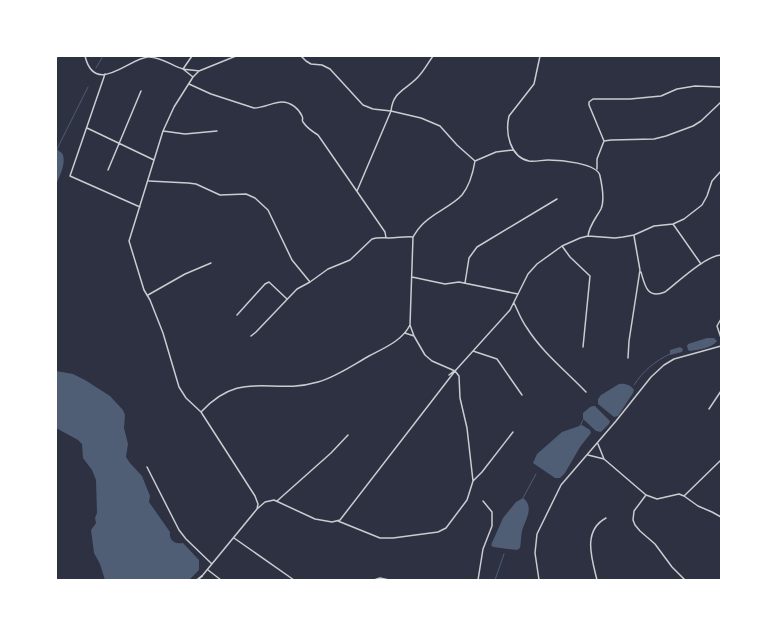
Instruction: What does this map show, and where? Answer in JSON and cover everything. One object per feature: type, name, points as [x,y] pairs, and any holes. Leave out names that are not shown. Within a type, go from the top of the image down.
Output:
[{"type":"street","points":[[86,56],[86,62],[94,72],[105,74],[116,73],[128,65],[148,56],[183,69],[199,71]]},
{"type":"street","points":[[183,69],[192,56]]},
{"type":"street","points":[[236,56],[199,71],[192,77],[174,107],[163,131],[129,241],[144,290],[148,295],[163,333],[179,387],[186,398],[201,412],[255,496],[258,509]]},
{"type":"street","points":[[301,56],[311,64],[322,64],[330,69],[363,105],[373,109],[391,111],[420,118],[440,126],[457,145],[475,161]]},
{"type":"street","points":[[357,191],[391,111],[392,102],[395,96],[418,78],[433,56]]},
{"type":"street","points":[[540,56],[534,84],[509,116],[509,140],[513,150],[521,158],[528,161],[557,160],[597,169]]},
{"type":"street","points":[[183,69],[192,77]]},
{"type":"street","points":[[105,74],[70,176],[140,207]]},
{"type":"street","points":[[188,84],[211,94],[254,108],[279,102],[292,104],[298,110],[302,117],[302,121],[308,129],[318,135],[385,232],[386,238]]},
{"type":"street","points":[[588,236],[590,227],[601,208],[603,198],[600,174],[597,169],[597,159],[604,141],[589,102],[593,99],[630,99],[661,96],[678,89],[695,86],[721,87]]},
{"type":"street","points":[[108,170],[141,91]]},
{"type":"street","points":[[604,141],[654,139],[666,136],[693,126],[721,102]]},
{"type":"street","points":[[87,128],[154,160]]},
{"type":"street","points":[[163,131],[185,134],[217,131]]},
{"type":"street","points":[[475,161],[496,152],[513,150]]},
{"type":"street","points":[[197,580],[208,570],[258,509],[267,501],[277,501],[315,519],[332,522],[338,521],[380,538],[393,538],[438,532],[446,528],[467,500],[473,481],[467,428],[460,398],[459,376],[455,371],[432,361],[425,355],[414,336],[410,325],[413,237],[425,222],[457,200],[462,194],[472,176],[475,161]]},
{"type":"street","points":[[338,521],[455,371],[507,313],[514,303],[531,270],[562,246],[576,239],[588,236],[615,238],[634,235],[654,226],[673,224],[687,217],[702,205],[712,181],[721,171]]},
{"type":"street","points":[[148,181],[196,184],[220,195],[246,194],[255,198],[268,210],[292,260],[310,282]]},
{"type":"street","points":[[465,283],[469,258],[477,248],[557,199]]},
{"type":"street","points":[[673,224],[701,264]]},
{"type":"street","points":[[634,235],[644,286],[653,294],[665,292],[701,264],[721,254]]},
{"type":"street","points":[[250,336],[256,332],[297,289],[328,269],[350,260],[372,239],[376,237],[413,237]]},
{"type":"street","points":[[562,246],[570,257],[590,276],[583,347]]},
{"type":"street","points":[[148,295],[185,274],[211,263]]},
{"type":"street","points":[[628,358],[629,341],[640,270]]},
{"type":"street","points":[[412,277],[445,284],[458,282],[465,283],[518,294]]},
{"type":"street","points":[[238,315],[265,284],[269,282],[287,299]]},
{"type":"street","points":[[514,303],[531,334],[553,359],[586,392]]},
{"type":"street","points":[[721,320],[717,326],[721,338]]},
{"type":"street","points":[[201,412],[211,401],[240,386],[302,386],[332,377],[390,345],[404,333],[410,325]]},
{"type":"street","points":[[404,333],[414,336]]},
{"type":"street","points":[[539,580],[535,553],[535,541],[539,528],[562,485],[598,444],[651,377],[664,365],[674,359],[721,346]]},
{"type":"street","points":[[473,350],[497,359],[522,395]]},
{"type":"street","points":[[449,375],[455,371]]},
{"type":"street","points":[[708,409],[721,391]]},
{"type":"street","points":[[473,481],[482,472],[513,432]]},
{"type":"street","points":[[277,501],[331,453],[348,435]]},
{"type":"street","points":[[598,444],[604,459]]},
{"type":"street","points":[[588,455],[604,459],[646,495],[656,498],[679,494],[698,506],[721,517]]},
{"type":"street","points":[[684,496],[721,460]]},
{"type":"street","points":[[148,467],[179,530],[186,540],[212,564]]},
{"type":"street","points":[[646,495],[634,511],[633,520],[635,525],[656,544],[674,570],[685,580]]},
{"type":"street","points":[[478,580],[483,549],[492,526],[492,512],[483,501]]},
{"type":"street","points":[[596,580],[591,553],[591,538],[596,524],[606,518]]},
{"type":"street","points":[[234,538],[294,580]]},
{"type":"street","points":[[208,570],[221,580]]},
{"type":"street","points":[[374,580],[380,578],[389,580]]},
{"type":"water","points":[[56,148],[62,154],[64,162],[56,185]]},
{"type":"water","points":[[707,338],[714,338],[717,341],[705,348],[690,351],[688,350],[688,344]]},
{"type":"water","points":[[680,347],[683,349],[682,352],[670,355],[670,350]]},
{"type":"water","points":[[56,371],[73,374],[85,380],[110,396],[123,410],[125,415],[124,428],[128,444],[126,457],[142,476],[150,496],[149,502],[170,532],[170,538],[177,543],[183,543],[199,560],[199,570],[189,580],[105,580],[100,564],[94,553],[91,530],[96,523],[95,518],[97,513],[96,480],[92,470],[83,458],[82,444],[78,440],[56,428]]},
{"type":"water","points":[[619,384],[628,385],[634,390],[618,416],[614,417],[598,404],[598,399],[601,395]]},
{"type":"water","points":[[595,406],[610,421],[601,432],[596,431],[583,419],[583,413]]},
{"type":"water","points":[[582,425],[590,430],[591,433],[580,447],[565,473],[560,478],[555,478],[533,463],[537,454],[562,432]]},
{"type":"water","points":[[523,498],[527,502],[529,509],[522,531],[520,548],[517,550],[493,547],[491,545],[503,518],[516,502]]},
{"type":"waterway","points":[[96,68],[103,56]]},
{"type":"waterway","points":[[56,151],[88,87]]},
{"type":"waterway","points":[[634,385],[641,375],[650,367],[670,354]]},
{"type":"waterway","points":[[580,426],[583,420]]},
{"type":"waterway","points":[[523,498],[536,474]]},
{"type":"waterway","points":[[495,580],[504,554]]}]
